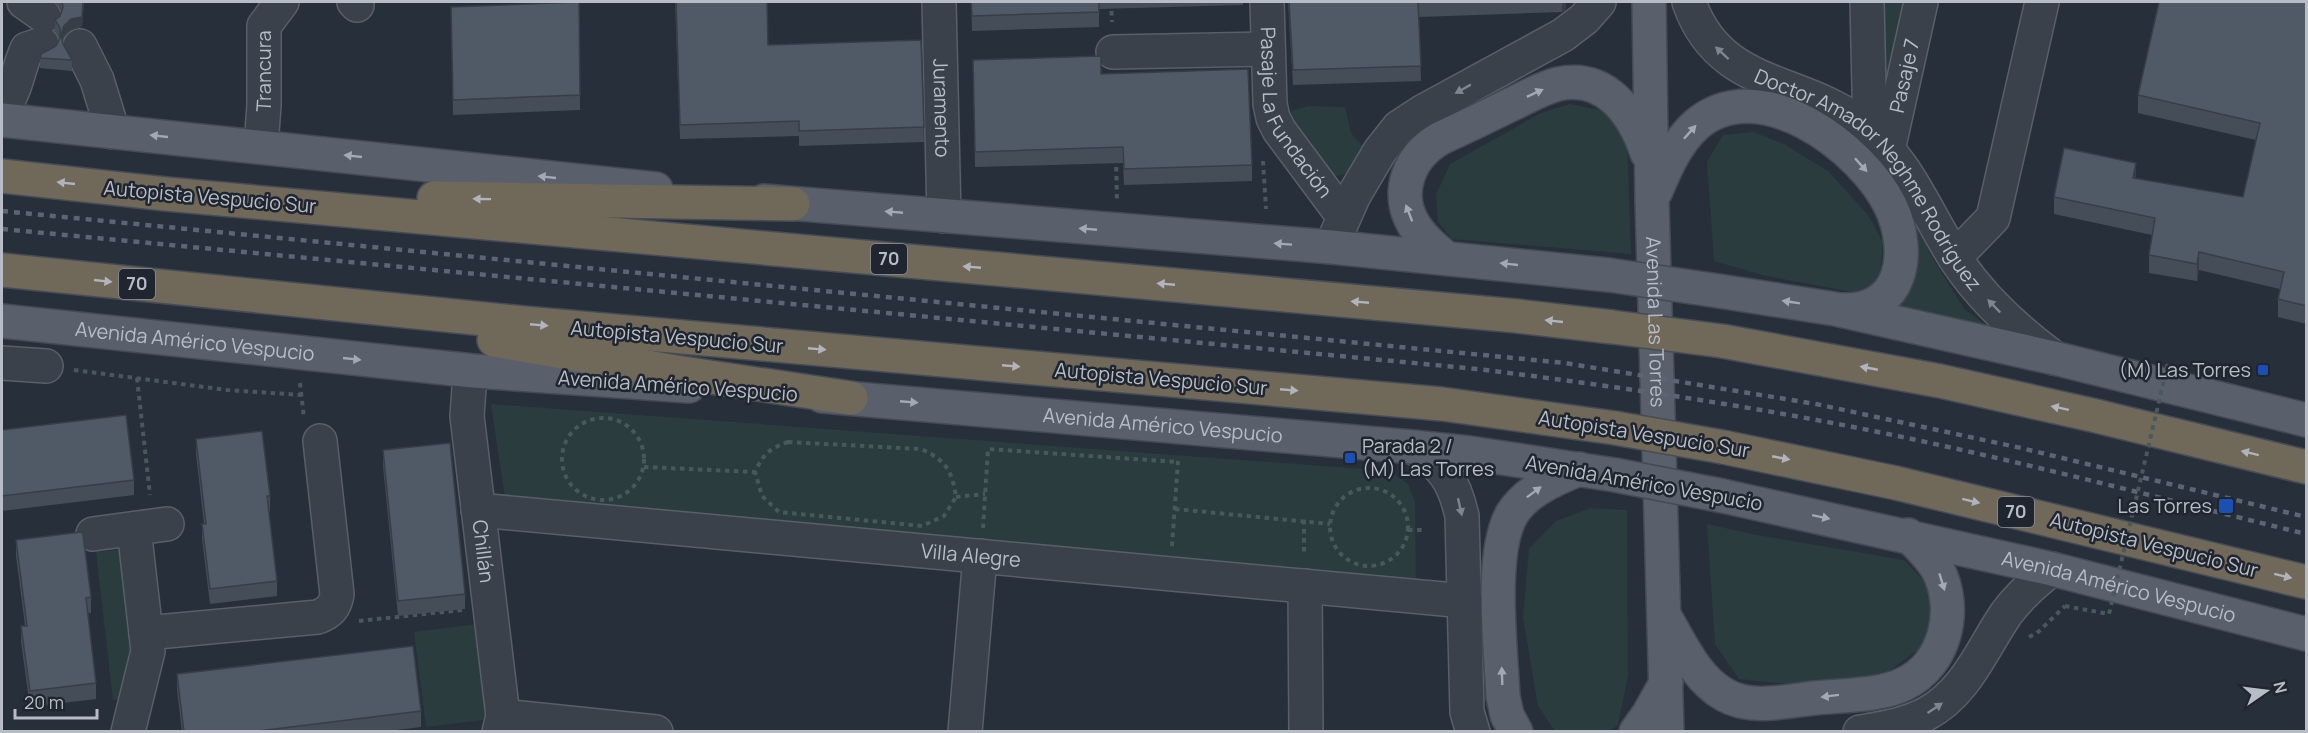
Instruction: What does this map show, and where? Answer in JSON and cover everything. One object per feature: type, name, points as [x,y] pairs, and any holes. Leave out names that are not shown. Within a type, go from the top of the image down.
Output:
[{"type":"highway","name":"Autopista Vespucio Sur","points":[[2,176],[166,194],[1493,314],[1612,327],[1722,341],[1940,381],[2307,467]]},
{"type":"highway","points":[[166,194],[793,204]]},
{"type":"highway","name":"Autopista Vespucio Sur","points":[[2,270],[524,323],[1431,403],[1615,428],[1723,447],[1896,483],[2307,582]]},
{"type":"highway","points":[[230,294],[676,372],[851,398]]},
{"type":"main road","points":[[1649,2],[1653,185]]},
{"type":"main road","points":[[1446,258],[1423,237],[1407,211],[1406,185],[1414,161],[1433,143],[1549,87],[1566,83],[1586,84],[1606,91],[1616,99],[1636,125],[1653,185]]},
{"type":"main road","points":[[1653,185],[1683,140],[1697,124],[1711,115],[1732,108],[1761,108],[1790,116],[1824,134],[1853,156],[1878,186],[1895,216],[1903,248],[1898,277],[1883,298],[1854,310],[1835,309]]},
{"type":"main road","points":[[2,120],[793,204],[1331,247],[1609,275],[1835,309],[2054,358],[2307,420]]},
{"type":"main road","name":"Avenida Las Torres","points":[[1653,185],[1667,732]]},
{"type":"main road","name":"Avenida Américo Vespucio","points":[[2,321],[474,371],[851,398],[1413,447],[1579,469],[1723,495],[1908,535],[2307,634]]},
{"type":"main road","points":[[1515,732],[1507,715],[1503,696],[1498,573],[1502,541],[1509,520],[1520,503],[1542,486],[1579,469]]},
{"type":"main road","points":[[1663,614],[1705,679],[1720,692],[1737,700],[1783,702],[1896,687],[1914,678],[1930,663],[1944,638],[1947,620],[1946,596],[1939,572],[1929,556],[1908,535]]},
{"type":"main road","points":[[1636,732],[1666,683]]},
{"type":"street","name":"Trancura","points":[[261,146],[264,105],[264,26],[282,2]]},
{"type":"street","name":"Juramento","points":[[939,2],[944,216]]},
{"type":"street","name":"Pasaje La Fundación","points":[[1267,2],[1270,104],[1273,118],[1279,130],[1343,216]]},
{"type":"street","points":[[1331,247],[1343,216],[1380,151],[1407,120],[1563,35],[1584,20],[1599,2]]},
{"type":"street","name":"Doctor Amador Neghme Rodríguez","points":[[1689,2],[1707,38],[1736,65],[1752,75],[1833,107],[1879,141],[1920,194],[1955,257],[1984,296],[2015,328],[2054,358]]},
{"type":"street","points":[[1867,2],[1879,141]]},
{"type":"street","name":"Pasaje 7","points":[[1879,141],[1921,2]]},
{"type":"street","points":[[1955,257],[1993,218],[2042,2]]},
{"type":"street","points":[[2,110],[14,92],[28,31]]},
{"type":"street","points":[[80,46],[97,80],[105,114],[113,132]]},
{"type":"street","points":[[1113,52],[1268,49]]},
{"type":"street","points":[[2,363],[46,366]]},
{"type":"street","name":"Chillán","points":[[474,371],[469,388],[467,416],[501,724]]},
{"type":"street","points":[[146,633],[318,617],[332,609],[337,594],[320,441]]},
{"type":"street","points":[[1413,447],[1443,469],[1458,500],[1462,525],[1467,712],[1471,729]]},
{"type":"street","name":"Villa Alegre","points":[[478,510],[1465,601]]},
{"type":"street","points":[[93,534],[152,526],[146,633],[148,651],[128,732]]},
{"type":"street","points":[[965,732],[980,556]]},
{"type":"street","points":[[1860,732],[1911,721],[1942,704],[1976,665],[2013,604],[2052,569]]},
{"type":"street","points":[[1305,586],[1306,732]]},
{"type":"street","points":[[501,724],[656,732]]},
{"type":"path","points":[[1111,2],[1113,52]]},
{"type":"path","points":[[1116,158],[1117,205]]},
{"type":"path","points":[[2037,633],[2066,606],[2109,614],[2168,363]]},
{"type":"path","points":[[46,366],[227,390],[302,395]]},
{"type":"path","points":[[137,378],[152,526]]},
{"type":"path","points":[[596,417],[609,417],[622,422],[639,438],[644,452],[644,467],[635,486],[624,495],[610,500],[593,499],[579,494],[568,482],[561,461],[563,446],[567,438],[582,422],[596,417]]},
{"type":"path","points":[[788,442],[921,449],[936,456],[953,475],[956,497],[944,516],[922,526],[779,513],[762,496],[755,472],[770,449],[788,442]]},
{"type":"path","points":[[980,556],[988,449],[1178,462]]},
{"type":"path","points":[[1171,574],[1179,455]]},
{"type":"path","points":[[644,467],[755,472]]},
{"type":"path","points":[[1376,488],[1391,494],[1402,506],[1406,514],[1408,530],[1404,544],[1394,557],[1381,565],[1366,566],[1351,562],[1339,552],[1331,539],[1330,524],[1335,508],[1345,495],[1360,489],[1376,488]]},
{"type":"path","points":[[956,497],[985,494]]},
{"type":"path","points":[[1175,509],[1330,524]]},
{"type":"path","points":[[1408,530],[1422,530]]},
{"type":"shaded area","points":[[1882,2],[1908,2],[1883,102]]},
{"type":"shaded area","points":[[1569,104],[1604,111],[1627,139],[1631,254],[1452,239],[1438,222],[1436,195],[1450,164],[1541,113]]},
{"type":"shaded area","points":[[1308,106],[1345,107],[1351,133],[1364,148],[1354,165],[1346,173],[1335,176],[1327,175],[1287,118],[1292,111]]},
{"type":"shaded area","points":[[1753,132],[1784,144],[1828,171],[1868,215],[1883,242],[1880,277],[1863,294],[1766,276],[1714,261],[1707,162],[1723,135]]},
{"type":"shaded area","points":[[1916,219],[1930,254],[1964,309],[1993,330],[1893,310],[1908,232]]},
{"type":"shaded area","points":[[491,404],[1390,471],[1408,484],[1415,501],[1416,582],[505,498]]},
{"type":"shaded area","points":[[1591,508],[1627,510],[1628,676],[1618,725],[1610,731],[1555,731],[1538,706],[1523,618],[1529,549],[1556,521]]},
{"type":"shaded area","points":[[1707,524],[1904,560],[1927,584],[1935,615],[1929,642],[1882,676],[1797,685],[1739,679],[1715,644]]},
{"type":"shaded area","points":[[126,549],[139,650],[126,698],[113,700],[96,552]]},
{"type":"shaded area","points":[[478,624],[490,719],[426,727],[414,632]]},
{"type":"building","points":[[62,2],[83,2],[82,17],[71,19],[64,26],[61,34],[63,44],[72,60],[40,58],[41,54],[56,46],[60,38],[60,28],[55,20],[60,16]]},
{"type":"building","points":[[579,2],[580,95],[453,100],[451,7]]},
{"type":"building","points":[[676,2],[767,2],[768,45],[921,40],[924,127],[799,131],[799,121],[680,125]]},
{"type":"building","points":[[971,2],[1099,2],[1099,12],[972,16]]},
{"type":"building","points":[[1289,2],[1418,2],[1421,66],[1293,70]]},
{"type":"building","points":[[2159,2],[2307,2],[2307,306],[2278,299],[2284,272],[2199,252],[2197,264],[2149,255],[2155,218],[2054,197],[2064,148],[2136,163],[2133,178],[2243,197],[2260,123],[2138,95]]},
{"type":"building","points":[[1101,56],[1101,74],[1248,69],[1252,165],[1124,169],[1123,147],[975,152],[973,60]]},
{"type":"building","points":[[126,415],[134,480],[2,496],[2,430]]},
{"type":"building","points":[[262,431],[277,581],[210,589],[202,524],[206,524],[196,439]]},
{"type":"building","points":[[450,443],[465,594],[398,601],[383,450]]},
{"type":"building","points":[[81,532],[91,597],[86,598],[96,683],[30,691],[21,626],[27,626],[16,540]]},
{"type":"building","points":[[413,646],[421,711],[249,732],[184,732],[177,674]]},
{"type":"tunnel","points":[[44,16],[63,46]]},
{"type":"railway","points":[[2,211],[1565,363],[1816,404],[2021,448],[2306,517]]},
{"type":"railway","points":[[2,229],[1477,369],[1735,406],[1888,434],[2045,469],[2306,534]]},
{"type":"place","name":"(M) Las Torres","points":[[2263,370]]},
{"type":"place","name":"Parada 2 / (M) Las Torres","points":[[1350,458]]},
{"type":"place","name":"Las Torres","points":[[2226,506]]}]
